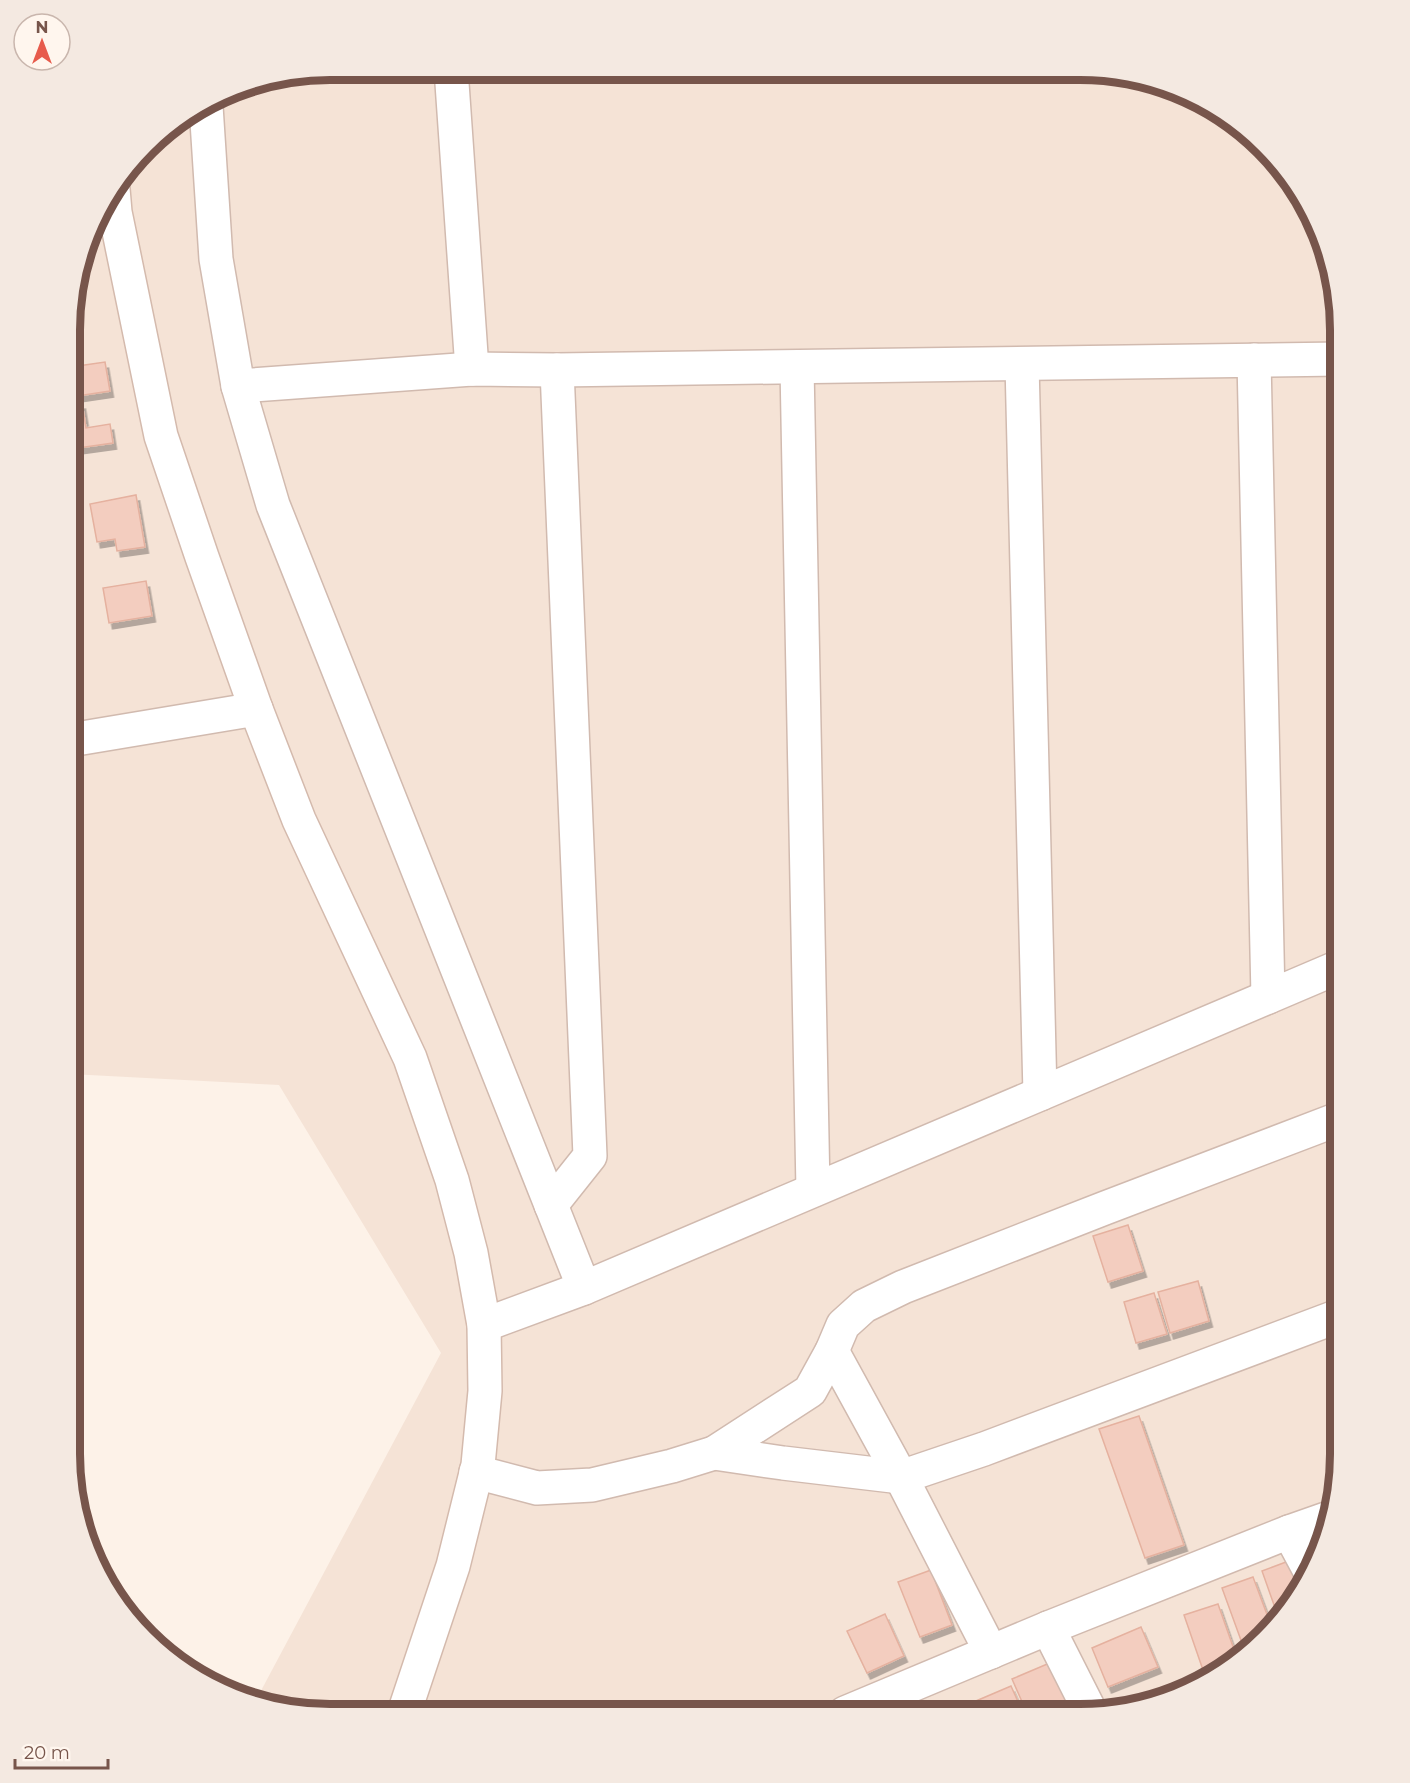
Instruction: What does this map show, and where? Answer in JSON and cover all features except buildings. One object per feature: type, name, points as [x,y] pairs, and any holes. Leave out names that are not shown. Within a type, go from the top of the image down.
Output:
[{"type":"street","points":[[452,80],[472,369]]},
{"type":"street","points":[[206,112],[216,259],[238,386],[273,505],[584,1288]]},
{"type":"street","points":[[109,212],[161,436],[256,710],[299,820],[410,1058],[452,1180],[471,1253],[484,1325],[485,1390],[478,1465],[453,1566],[411,1704]]},
{"type":"street","points":[[238,386],[472,369],[557,370],[1330,359]]},
{"type":"street","points":[[1254,360],[1268,997]]},
{"type":"street","points":[[1022,363],[1040,1094]]},
{"type":"street","points":[[797,367],[813,1190]]},
{"type":"street","points":[[551,1205],[590,1156],[557,370]]},
{"type":"street","points":[[80,738],[256,710]]},
{"type":"street","points":[[484,1325],[584,1288],[1330,971]]},
{"type":"street","points":[[476,1472],[537,1488],[592,1485],[672,1466],[714,1453],[810,1390],[832,1351],[843,1325],[864,1306],[903,1287],[1330,1122]]},
{"type":"street","points":[[714,1453],[901,1477],[984,1449],[1330,1319]]},
{"type":"street","points":[[832,1351],[901,1477],[991,1652]]},
{"type":"street","points":[[867,1704],[1048,1628],[1321,1521]]},
{"type":"street","points":[[1289,1532],[1306,1563]]},
{"type":"street","points":[[1048,1628],[1086,1704]]},
{"type":"shaded area","points":[[313,80],[1097,80],[1145,88],[1191,105],[1233,131],[1257,153],[1279,177],[1305,219],[1322,265],[1330,313],[1330,1470],[1322,1518],[1305,1564],[1279,1606],[1257,1630],[1233,1652],[1191,1678],[1145,1695],[1097,1703],[330,1704],[281,1699],[260,1693],[441,1353],[279,1085],[80,1075],[80,313],[88,265],[105,219],[131,177],[153,153],[177,131],[219,105],[265,88]]}]
